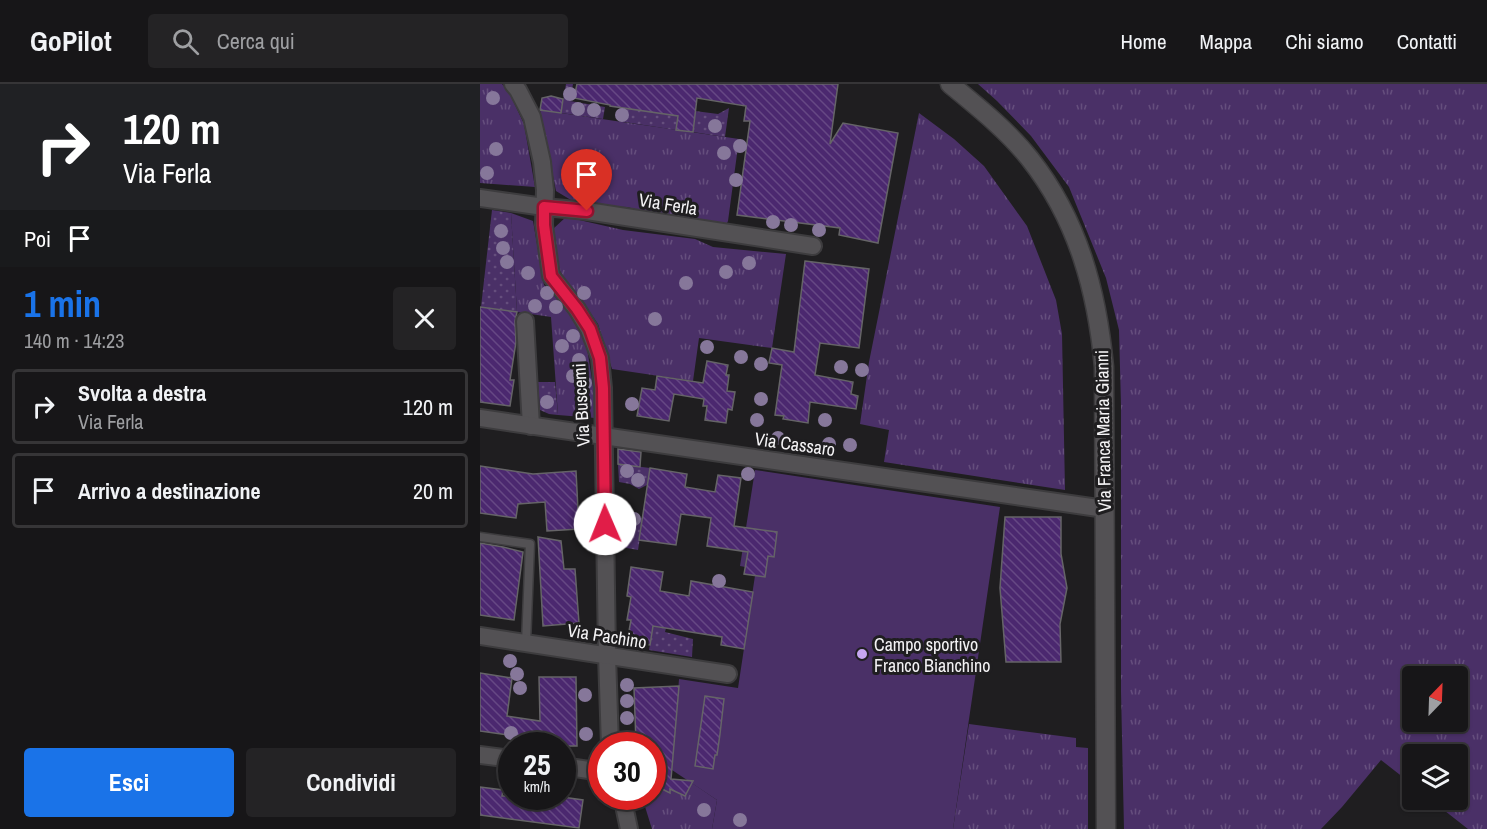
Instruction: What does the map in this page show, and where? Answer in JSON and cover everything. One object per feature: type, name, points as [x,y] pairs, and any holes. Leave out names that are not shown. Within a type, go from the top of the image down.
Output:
[{"type":"street","name":"Via Buscemi","points":[[513,84],[532,117],[542,162],[545,190],[544,225],[551,276],[590,329],[600,358],[603,388],[610,732]]},
{"type":"street","name":"Via Franca Maria Gianni","points":[[950,84],[1006,134],[1029,158],[1047,184],[1062,209],[1075,238],[1097,310],[1104,367],[1106,829]]},
{"type":"street","name":"Via Ferla","points":[[480,198],[587,211],[813,246]]},
{"type":"street","points":[[525,321],[531,426]]},
{"type":"street","name":"Via Cassaro","points":[[480,418],[1105,509]]},
{"type":"street","name":"Via Pachino","points":[[480,636],[728,674]]},
{"type":"street","points":[[480,754],[498,757]]},
{"type":"street","points":[[625,810],[629,829]]},
{"type":"lane","points":[[480,537],[530,544],[526,643]]},
{"type":"green space","points":[[480,84],[502,84],[509,92],[524,124],[535,187],[480,183]]},
{"type":"green space","points":[[566,84],[573,84],[570,101],[605,107],[603,119],[561,113]]},
{"type":"green space","points":[[624,84],[678,116],[676,130],[618,121]]},
{"type":"green space","points":[[978,84],[1487,84],[1487,829],[1468,829],[1444,810],[1468,810],[1468,744],[1402,744],[1402,776],[1381,760],[1321,829],[1124,829],[1119,330],[1106,278],[1069,187],[1031,136]]},
{"type":"green space","points":[[729,108],[725,137],[693,132],[695,111],[718,114]]},
{"type":"green space","points":[[540,110],[739,139],[726,225],[668,217],[627,207],[594,206],[571,200],[556,191]]},
{"type":"green space","points":[[919,113],[954,139],[984,166],[1027,226],[1056,300],[1062,334],[1065,490],[884,462],[889,430],[860,424],[869,362]]},
{"type":"green space","points":[[492,210],[511,213],[517,312],[481,307]]},
{"type":"green space","points":[[511,213],[533,221],[544,285],[573,316],[587,348],[596,405],[595,418],[558,415],[551,317],[517,312]]},
{"type":"green space","points":[[566,217],[623,230],[695,239],[713,247],[786,254],[772,348],[699,338],[693,381],[612,369],[598,324],[568,285],[555,262],[553,229]]},
{"type":"green space","points":[[538,382],[555,382],[558,415],[540,410]]},
{"type":"green space","points":[[618,464],[650,468],[647,485],[639,489],[619,482]]},
{"type":"green space","name":"Campo sportivo Franco Bianchino","points":[[755,470],[1000,507],[953,829],[712,829],[717,800],[672,770],[679,679],[738,688],[756,569],[740,566]]},
{"type":"green space","points":[[620,514],[643,518],[638,550],[621,547]]},
{"type":"green space","points":[[653,626],[666,628],[665,632],[693,639],[692,657],[649,650]]},
{"type":"green space","points":[[969,724],[1076,738],[1076,747],[1088,748],[1088,829],[953,829]]},
{"type":"green space","points":[[692,783],[717,800],[712,829],[652,829],[646,810],[666,810],[666,790],[669,792],[671,789],[685,796]]},
{"type":"building","points":[[577,84],[838,84],[830,144],[843,123],[898,133],[878,243],[839,235],[840,228],[737,215],[750,121],[744,121],[746,106],[697,98],[693,132],[676,130],[678,116],[574,98]]},
{"type":"building","points":[[551,96],[563,99],[561,113],[540,110],[542,98]]},
{"type":"building","points":[[805,261],[869,269],[859,348],[820,343],[815,375],[853,382],[851,394],[858,396],[856,409],[810,402],[808,423],[783,419],[784,416],[775,415],[782,365],[769,363],[772,348],[794,352]]},
{"type":"building","points":[[480,307],[517,312],[516,342],[510,380],[514,380],[510,406],[480,402]]},
{"type":"building","points":[[707,361],[728,365],[727,391],[735,392],[732,410],[728,409],[726,423],[705,420],[707,406],[703,406],[704,399],[674,394],[669,421],[637,416],[642,388],[655,390],[657,376],[703,383]]},
{"type":"building","points":[[618,449],[641,452],[640,467],[618,464]]},
{"type":"building","points":[[480,466],[533,474],[576,471],[579,529],[547,531],[545,502],[518,504],[516,518],[480,513]]},
{"type":"building","points":[[650,468],[687,474],[685,487],[715,492],[718,475],[741,478],[734,526],[777,532],[774,557],[768,556],[765,577],[744,574],[748,552],[707,546],[711,518],[681,514],[676,545],[639,540]]},
{"type":"building","points":[[1005,517],[1061,517],[1061,554],[1067,588],[1060,624],[1061,662],[1006,662],[1000,588]]},
{"type":"building","points":[[538,537],[561,541],[564,569],[575,569],[579,623],[543,626]]},
{"type":"building","points":[[480,543],[523,552],[514,620],[480,615]]},
{"type":"building","points":[[631,567],[663,572],[660,591],[689,596],[691,581],[753,592],[744,649],[721,645],[722,637],[653,626],[650,645],[627,642],[631,620],[627,620],[631,597],[627,596]]},
{"type":"building","points":[[480,673],[512,678],[507,716],[540,721],[539,677],[576,677],[577,746],[576,732],[498,734],[480,731]]},
{"type":"building","points":[[679,686],[671,779],[693,781],[685,796],[670,789],[670,793],[666,791],[666,732],[636,732],[634,688]]},
{"type":"building","points":[[705,696],[724,699],[713,769],[695,766]]},
{"type":"building","points":[[480,787],[498,789],[498,810],[576,810],[576,799],[583,800],[579,828],[480,815]]},
{"type":"place","name":"Campo sportivo Franco Bianchino","points":[[862,654]]},
{"type":"route","points":[[587,211],[544,207],[544,225],[551,276],[590,329],[600,358],[603,388],[605,524]]}]
